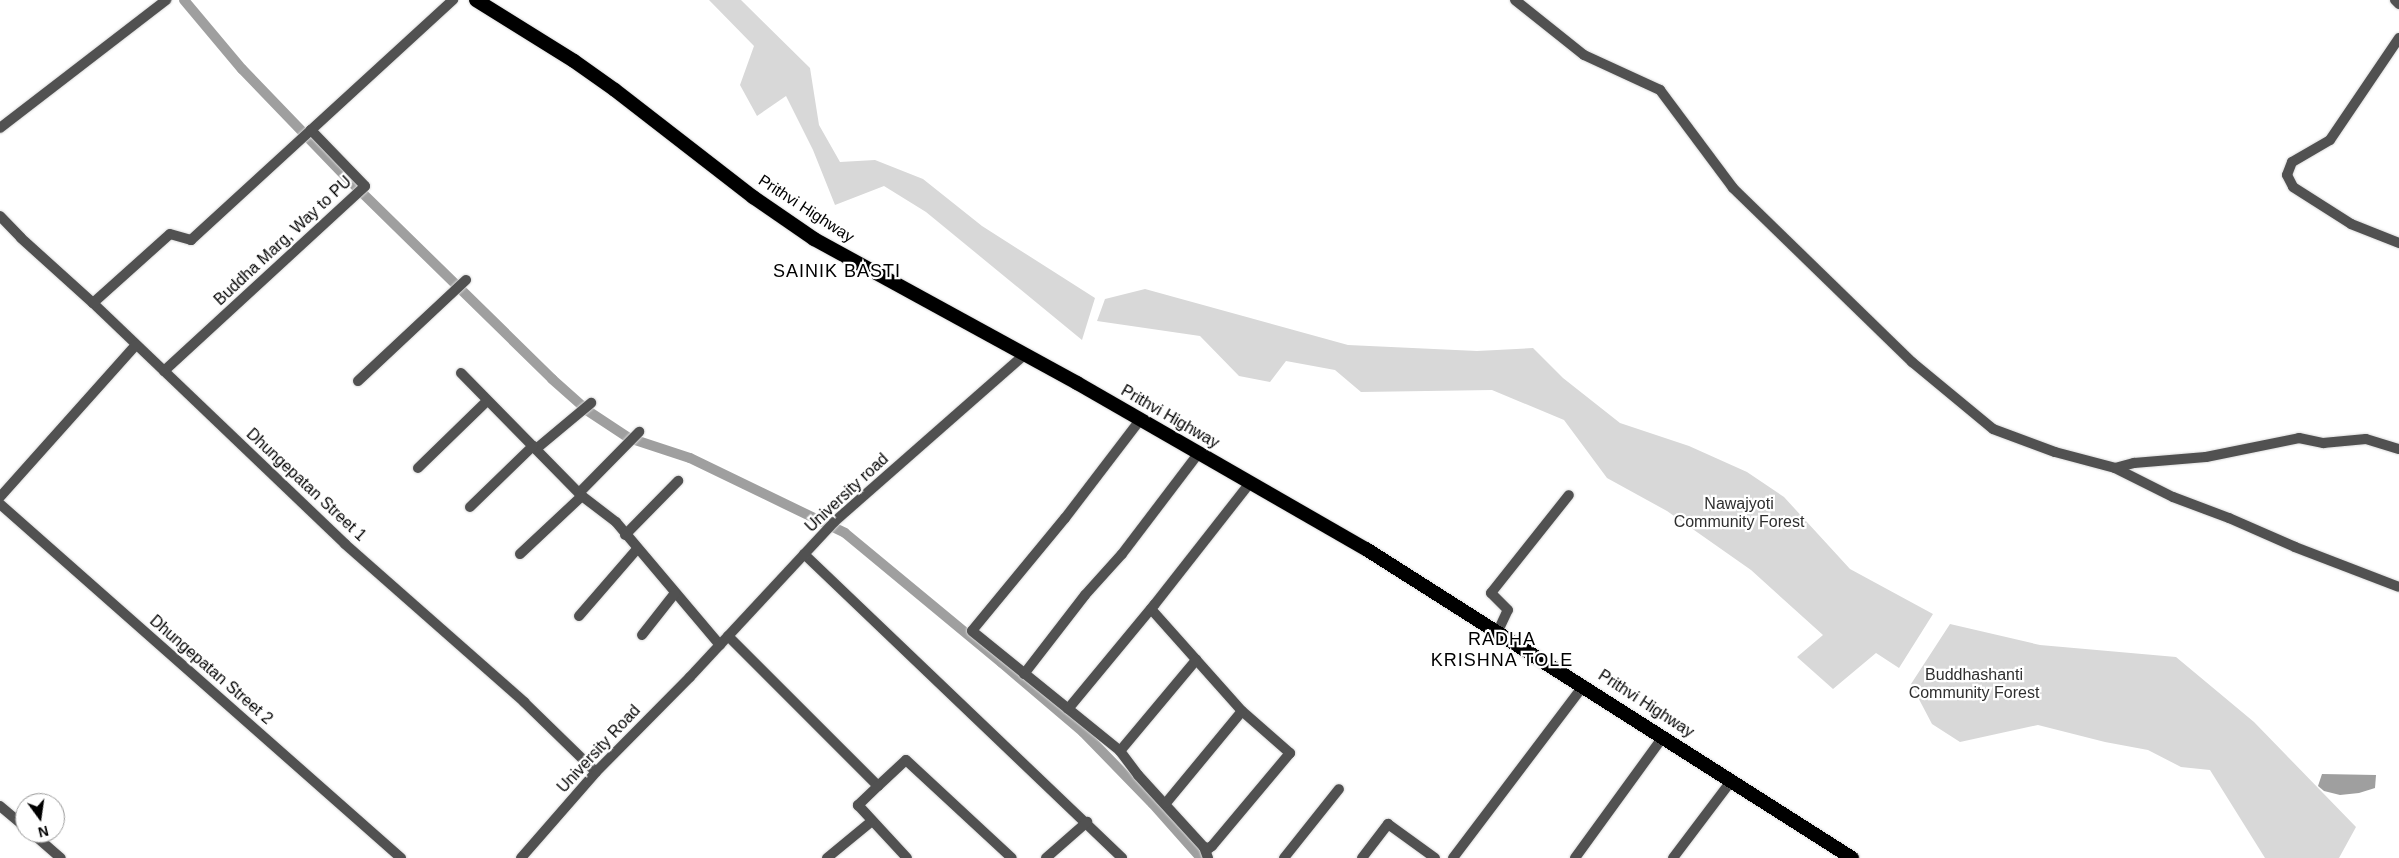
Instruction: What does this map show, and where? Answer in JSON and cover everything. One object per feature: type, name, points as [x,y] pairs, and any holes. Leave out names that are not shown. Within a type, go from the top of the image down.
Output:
[{"type":"highway","name":"Prithvi Highway","points":[[476,0],[574,61],[615,90],[753,197],[814,240],[1023,356],[1077,383],[1366,549],[1584,685],[1852,858]]},
{"type":"street","points":[[0,128],[166,0]]},
{"type":"street","points":[[93,302],[170,234],[191,240],[371,78],[453,0]]},
{"type":"street","points":[[1515,0],[1584,55],[1660,90],[1733,188],[1912,362],[1993,429],[2055,452],[2115,468],[2173,497],[2228,518],[2294,547],[2399,587]]},
{"type":"street","points":[[2395,0],[2399,4]]},
{"type":"street","points":[[2399,38],[2330,140],[2292,162],[2287,175],[2293,186],[2350,224],[2399,243]]},
{"type":"street","name":"Buddha Marg, Way to PU","points":[[164,371],[365,186],[311,130]]},
{"type":"street","name":"Dhungepatan Street 1","points":[[0,216],[20,238],[93,302],[345,544],[524,702],[596,772]]},
{"type":"street","points":[[358,382],[466,280]]},
{"type":"street","points":[[0,497],[136,345]]},
{"type":"street","name":"University road","points":[[702,664],[834,522],[1023,356]]},
{"type":"street","points":[[461,373],[486,401],[580,494],[616,522],[625,535],[720,645]]},
{"type":"street","points":[[418,468],[486,401]]},
{"type":"street","points":[[470,508],[535,448],[591,403]]},
{"type":"street","points":[[1140,420],[1065,518],[972,631],[1120,751],[1138,775],[1166,803],[1171,812],[1204,847],[1208,858]]},
{"type":"street","points":[[520,554],[639,432]]},
{"type":"street","points":[[2115,468],[2134,463],[2163,462],[2225,454],[2299,438],[2323,443],[2366,438],[2399,449]]},
{"type":"street","points":[[1024,674],[1085,594],[1122,554],[1198,454]]},
{"type":"street","points":[[625,535],[678,480]]},
{"type":"street","points":[[1068,708],[1151,609],[1250,483]]},
{"type":"street","points":[[1498,631],[1508,610],[1491,593],[1569,495]]},
{"type":"street","name":"Dhungepatan Street 2","points":[[0,504],[401,858]]},
{"type":"street","points":[[579,616],[637,549]]},
{"type":"street","points":[[804,554],[1087,822],[1122,858]]},
{"type":"street","points":[[642,635],[675,593]]},
{"type":"street","points":[[1151,609],[1242,712],[1290,753],[1212,846],[1209,848],[1204,847]]},
{"type":"street","points":[[728,636],[878,786]]},
{"type":"street","points":[[1120,751],[1196,660]]},
{"type":"street","name":"University Road","points":[[521,858],[596,772],[702,664]]},
{"type":"street","points":[[1453,858],[1584,685]]},
{"type":"street","points":[[1166,803],[1242,712]]},
{"type":"street","points":[[1575,858],[1664,737]]},
{"type":"street","points":[[907,858],[858,805],[906,760],[1012,858]]},
{"type":"street","points":[[1673,858],[1732,780]]},
{"type":"street","points":[[1284,858],[1339,789]]},
{"type":"street","points":[[0,806],[15,819]]},
{"type":"street","points":[[828,858],[872,821]]},
{"type":"street","points":[[1046,858],[1087,822]]},
{"type":"street","points":[[1362,858],[1388,824],[1435,858]]},
{"type":"street","points":[[44,843],[61,858]]},
{"type":"green space","points":[[709,0],[741,0],[810,68],[819,125],[840,162],[875,160],[923,179],[982,226],[1095,298],[1082,340],[926,212],[884,186],[835,205],[813,150],[786,96],[757,116],[740,85],[754,46]]},
{"type":"green space","name":"Nawajyoti Community Forest","points":[[1145,289],[1348,345],[1477,351],[1533,348],[1563,378],[1620,423],[1689,446],[1747,472],[1784,497],[1850,569],[1933,614],[1899,668],[1876,653],[1833,689],[1797,657],[1823,635],[1751,570],[1667,511],[1607,478],[1564,420],[1492,390],[1361,392],[1335,370],[1286,361],[1270,382],[1239,376],[1200,336],[1097,321],[1105,299]]},
{"type":"green space","name":"Buddhashanti Community Forest","points":[[1950,624],[2040,645],[2176,657],[2254,722],[2356,827],[2339,858],[2265,858],[2210,770],[2181,767],[2148,750],[2105,742],[2038,725],[1960,742],[1932,724],[1911,684]]},
{"type":"shaded area","points":[[2322,774],[2376,775],[2375,788],[2359,793],[2340,795],[2324,791],[2318,786]]},
{"type":"waterway","points":[[184,0],[242,69],[346,177],[552,379],[588,411],[629,438],[690,458],[845,533],[1083,732],[1153,804],[1201,858]]},
{"type":"district","name":"SAINIK BASTI","points":[[837,271]]},
{"type":"district","name":"RADHA KRISHNA TOLE","points":[[1502,650]]}]
